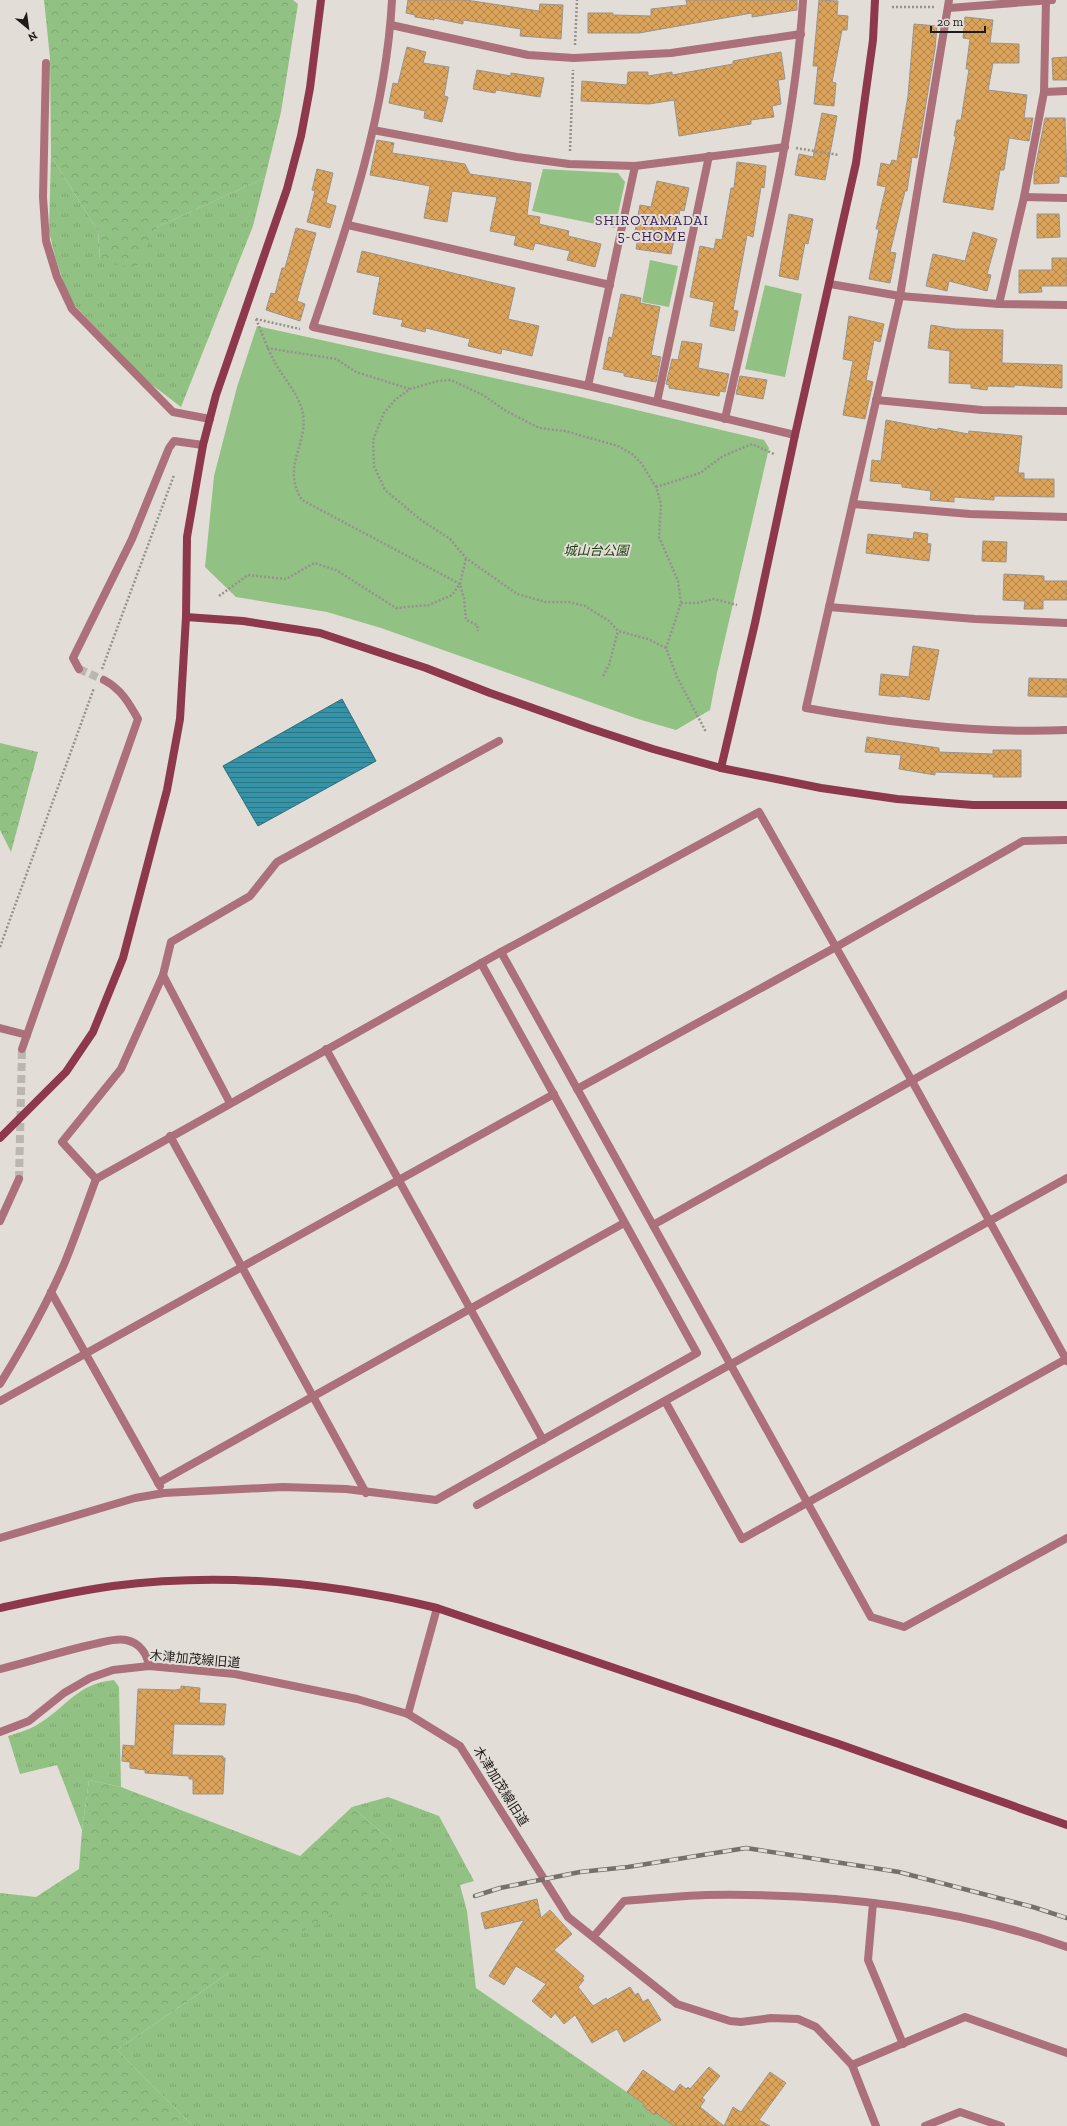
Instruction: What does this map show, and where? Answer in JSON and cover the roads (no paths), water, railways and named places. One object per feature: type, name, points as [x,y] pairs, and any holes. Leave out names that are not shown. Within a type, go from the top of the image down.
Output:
[{"type":"street","points":[[0,1138],[66,1072],[94,1032],[123,958],[167,790],[180,719],[186,617],[187,537],[203,445],[232,348],[245,316],[287,189],[301,136],[318,33],[321,0]]},
{"type":"street","points":[[392,0],[391,26],[373,130],[348,225],[313,328],[588,386],[795,435]]},
{"type":"street","points":[[725,419],[785,147],[801,34],[803,0]]},
{"type":"street","points":[[721,768],[756,623],[795,435],[856,163],[873,40],[875,0]]},
{"type":"street","points":[[1000,304],[1024,197],[1044,92],[1049,1],[949,4],[900,296],[806,708],[887,721],[970,728],[1067,730]]},
{"type":"street","points":[[391,26],[528,55],[574,58],[671,53],[801,34]]},
{"type":"street","points":[[46,63],[42,197],[46,241],[57,277],[72,308],[173,412],[210,419]]},
{"type":"street","points":[[1044,92],[1067,91]]},
{"type":"street","points":[[373,130],[517,157],[569,164],[635,166],[785,147]]},
{"type":"street","points":[[656,402],[709,156]]},
{"type":"street","points":[[588,386],[635,166]]},
{"type":"street","points":[[1024,197],[1067,198]]},
{"type":"street","points":[[348,225],[610,285]]},
{"type":"street","points":[[830,284],[900,296],[1000,304],[1067,305]]},
{"type":"street","points":[[876,400],[982,410],[1067,411]]},
{"type":"street","points":[[79,669],[73,658],[132,539],[169,448],[174,441],[203,445]]},
{"type":"street","points":[[853,504],[970,514],[1067,517]]},
{"type":"street","points":[[829,607],[975,619],[1067,623]]},
{"type":"street","points":[[186,617],[242,621],[320,633],[426,668],[490,694],[589,728],[653,749],[721,768],[821,788],[897,799],[973,805],[1067,805]]},
{"type":"street","points":[[22,1049],[138,719],[128,701],[115,686],[100,679]]},
{"type":"street","points":[[96,1179],[62,1142],[121,1069],[163,975],[172,942],[250,896],[277,862],[499,741]]},
{"type":"street","points":[[0,1384],[20,1352],[51,1292],[65,1261],[96,1179],[170,1136],[501,952],[759,812],[912,1081],[1066,1360],[742,1539],[664,1401]]},
{"type":"street","points":[[577,1089],[836,947],[1023,841],[1067,840]]},
{"type":"street","points":[[501,952],[871,1617],[904,1627],[1067,1538]]},
{"type":"street","points":[[0,1538],[135,1498],[164,1493],[283,1487],[346,1489],[366,1493],[436,1500],[697,1353],[482,963]]},
{"type":"street","points":[[163,975],[230,1103]]},
{"type":"street","points":[[653,1225],[1067,994]]},
{"type":"street","points":[[0,1028],[27,1035]]},
{"type":"street","points":[[326,1049],[543,1440]]},
{"type":"street","points":[[0,1401],[554,1094]]},
{"type":"street","points":[[170,1136],[366,1493]]},
{"type":"street","points":[[477,1505],[1067,1178]]},
{"type":"street","points":[[0,1221],[19,1179]]},
{"type":"street","points":[[158,1483],[624,1223]]},
{"type":"street","points":[[51,1292],[87,1353],[164,1493]]},
{"type":"street","points":[[0,1608],[112,1586],[175,1580],[222,1579],[277,1581],[348,1589],[437,1608],[839,1744],[1067,1825]]},
{"type":"street","points":[[408,1714],[437,1608]]},
{"type":"street","points":[[0,1669],[75,1648],[118,1639],[133,1642],[140,1647],[145,1652],[149,1666]]},
{"type":"street","name":"木津加茂線旧道","points":[[0,1732],[29,1721],[64,1693],[90,1678],[114,1670],[149,1666],[235,1674],[357,1699],[408,1714],[460,1746],[536,1863],[554,1896],[568,1917],[594,1936],[677,2004],[730,2021],[741,2022],[771,2018],[798,2019],[816,2027],[852,2065],[876,2126]]},
{"type":"street","points":[[594,1936],[624,1901],[706,1895],[791,1897],[873,1903],[969,1919],[1067,1948]]},
{"type":"street","points":[[873,1903],[868,1960],[903,2044]]},
{"type":"street","points":[[852,2065],[965,2017],[1067,2053]]},
{"type":"street","points":[[924,2126],[960,2112],[1001,2126]]},
{"type":"water","points":[[342,699],[376,761],[258,826],[223,766]]},
{"type":"tunnel","points":[[79,669],[104,680]]},
{"type":"tunnel","points":[[19,1179],[22,1049]]},
{"type":"railway","points":[[475,1896],[500,1888],[580,1872],[628,1867],[746,1848],[899,1872],[1033,1907],[1067,1918]]},
{"type":"district","name":"SHIROYAMADAI 5-CHOME","points":[[652,228]]},
{"type":"park label","name":"城山台公園","points":[[596,550]]}]
